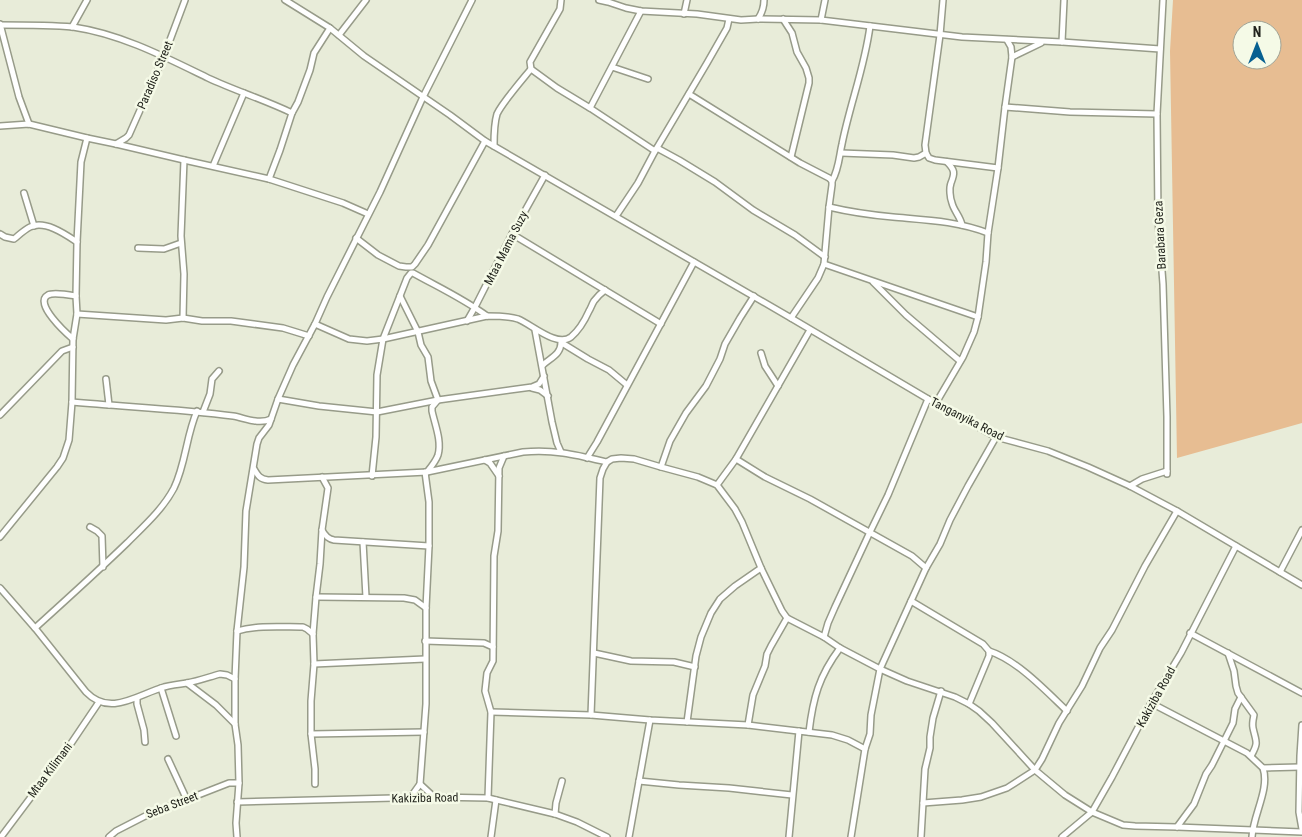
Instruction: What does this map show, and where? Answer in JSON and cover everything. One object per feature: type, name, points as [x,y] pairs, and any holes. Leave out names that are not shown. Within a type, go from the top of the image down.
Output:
[{"type":"street","points":[[72,27],[87,0]]},
{"type":"street","name":"Paradiso Street","points":[[129,135],[164,56],[186,0]]},
{"type":"street","name":"Tanganyika Road","points":[[285,0],[330,28],[364,56],[485,141],[928,399],[996,437],[1048,451],[1130,486],[1177,511],[1302,585]]},
{"type":"street","points":[[339,35],[366,0]]},
{"type":"street","points":[[237,837],[239,783],[238,745],[235,724],[235,679],[237,630],[244,567],[246,511],[257,444],[259,438],[269,425],[278,398],[380,192],[423,97],[472,0]]},
{"type":"street","points":[[561,0],[560,9],[532,57],[530,62],[531,69],[557,88],[656,150],[679,160],[715,182],[753,210],[795,235],[825,257]]},
{"type":"street","points":[[599,0],[641,11],[697,14],[740,20],[821,20],[940,35],[1160,49]]},
{"type":"street","points":[[684,14],[687,0]]},
{"type":"street","points":[[758,19],[764,8],[764,0]]},
{"type":"street","points":[[821,20],[825,0]]},
{"type":"street","points":[[943,0],[925,145],[926,152],[929,158],[998,168]]},
{"type":"street","points":[[1062,42],[1064,0]]},
{"type":"street","name":"Barabara Geza","points":[[1130,486],[1142,479],[1167,472],[1163,284],[1158,219],[1157,114],[1162,0]]},
{"type":"street","points":[[590,108],[641,11]]},
{"type":"street","points":[[616,216],[638,183],[726,28],[729,19]]},
{"type":"street","points":[[783,19],[792,33],[797,52],[809,78],[791,157]]},
{"type":"street","points":[[29,124],[0,24],[72,27],[116,38],[164,56],[209,78],[292,113]]},
{"type":"street","points":[[791,318],[818,278],[824,264],[832,181],[838,167],[842,144],[868,45],[870,26]]},
{"type":"street","points":[[269,179],[292,113],[310,70],[314,53],[330,28]]},
{"type":"street","points":[[936,403],[968,347],[978,317],[1012,57],[1012,48],[1006,40]]},
{"type":"street","points":[[1012,57],[1045,41]]},
{"type":"street","points":[[612,67],[648,78]]},
{"type":"street","points":[[494,146],[497,115],[501,107],[531,69]]},
{"type":"street","points":[[213,166],[244,93]]},
{"type":"street","points":[[689,94],[832,181]]},
{"type":"street","points":[[1005,107],[1070,112],[1157,114]]},
{"type":"street","points":[[0,126],[29,124],[269,179],[343,203],[368,214]]},
{"type":"street","points":[[116,144],[129,135],[134,148]]},
{"type":"street","points":[[0,537],[57,467],[63,458],[69,440],[72,402],[72,347],[77,314],[77,242],[81,162],[87,138]]},
{"type":"street","points":[[356,238],[378,255],[399,266],[412,267],[428,245],[485,141]]},
{"type":"street","points":[[840,153],[892,155],[914,158],[926,152]]},
{"type":"street","points":[[183,318],[184,274],[181,243],[184,160]]},
{"type":"street","points":[[947,162],[952,167],[954,173],[950,187],[951,202],[962,224]]},
{"type":"street","name":"Mtaa Mama Suzy","points":[[467,321],[545,175]]},
{"type":"street","points":[[24,193],[34,226]]},
{"type":"street","points":[[828,207],[854,213],[962,224],[988,233]]},
{"type":"street","points":[[0,234],[14,239],[28,228],[34,226],[48,227],[77,242]]},
{"type":"street","points":[[512,234],[661,324]]},
{"type":"street","points":[[138,248],[164,249],[181,243]]},
{"type":"street","points":[[587,458],[694,262]]},
{"type":"street","points":[[824,264],[978,317]]},
{"type":"street","points":[[372,476],[376,437],[377,375],[383,339],[407,278],[413,274],[475,307],[487,316]]},
{"type":"street","points":[[871,280],[906,315],[960,361]]},
{"type":"street","points":[[561,341],[572,336],[588,313],[593,302],[605,290]]},
{"type":"street","points":[[73,339],[50,315],[44,300],[50,294],[76,296]]},
{"type":"street","points":[[400,296],[428,357],[431,381],[438,400]]},
{"type":"street","points":[[661,467],[670,441],[686,413],[706,386],[726,344],[754,296]]},
{"type":"street","points":[[77,314],[166,320],[183,318],[202,321],[231,321],[275,326],[309,336]]},
{"type":"street","points":[[315,324],[349,339],[367,341],[418,332],[487,316],[517,319],[535,330],[561,341],[609,370],[627,385]]},
{"type":"street","points":[[535,330],[557,443],[561,452]]},
{"type":"street","points":[[717,485],[736,458],[810,330]]},
{"type":"street","points":[[543,365],[553,358],[561,347],[561,341]]},
{"type":"street","points":[[0,415],[62,351],[72,347]]},
{"type":"street","points":[[761,353],[765,366],[778,386]]},
{"type":"street","points":[[204,412],[210,394],[212,379],[219,371]]},
{"type":"street","points":[[278,398],[319,406],[377,412],[438,400],[532,387],[539,384],[544,376]]},
{"type":"street","points":[[106,379],[110,405]]},
{"type":"street","points":[[532,387],[548,396]]},
{"type":"street","points":[[824,637],[828,623],[888,495],[928,399]]},
{"type":"street","points":[[410,798],[420,784],[426,704],[425,641],[429,502],[426,472],[438,455],[439,439],[432,407],[438,400]]},
{"type":"street","points":[[72,402],[197,411],[259,421],[266,421],[271,418]]},
{"type":"street","points":[[35,628],[103,567],[145,525],[167,499],[174,487],[186,454],[192,422],[197,411]]},
{"type":"street","points":[[259,421],[264,432]]},
{"type":"street","points":[[851,837],[880,669],[950,520],[996,437]]},
{"type":"street","points":[[254,469],[258,476],[268,480],[372,476],[426,472],[538,450],[561,452],[607,462]]},
{"type":"street","points":[[488,798],[491,712],[485,691],[487,673],[493,661],[494,556],[498,531],[498,476],[504,456]]},
{"type":"street","points":[[591,715],[600,478],[602,469],[607,462],[612,459],[621,458],[698,477],[717,485],[742,522],[761,568],[787,618],[880,669],[969,704],[992,723],[1035,770],[1065,795],[1092,812],[1123,825],[1302,830],[1299,812],[1302,725]]},
{"type":"street","points":[[736,458],[765,477],[810,499],[912,556],[926,568]]},
{"type":"street","points":[[485,460],[490,463],[498,476]]},
{"type":"street","points":[[322,477],[328,488]]},
{"type":"street","points":[[315,784],[310,700],[314,664],[313,634],[322,530],[328,488],[334,477]]},
{"type":"street","points":[[923,803],[962,800],[990,795],[1016,783],[1035,770],[1059,723],[1082,686],[1100,648],[1112,630],[1145,566],[1177,511]]},
{"type":"street","points":[[90,527],[102,536],[103,567]]},
{"type":"street","points":[[322,530],[329,539],[429,546]]},
{"type":"street","points":[[1280,572],[1302,530]]},
{"type":"street","points":[[362,542],[366,597]]},
{"type":"street","name":"Kakiziba Road","points":[[1062,837],[1092,812],[1151,703],[1181,653],[1236,546]]},
{"type":"street","points":[[687,722],[700,637],[711,613],[720,599],[734,586],[761,568]]},
{"type":"street","points":[[0,588],[86,692],[99,702],[106,704],[121,703],[161,688],[220,674],[235,679]]},
{"type":"street","points":[[316,597],[404,598],[415,600],[426,608]]},
{"type":"street","points":[[911,601],[1021,669],[1067,710]]},
{"type":"street","points":[[748,726],[753,695],[765,666],[767,654],[787,618]]},
{"type":"street","points":[[237,630],[262,627],[303,628],[308,629],[313,634]]},
{"type":"street","points":[[1190,633],[1302,693]]},
{"type":"street","points":[[425,641],[484,643],[493,647]]},
{"type":"street","points":[[809,732],[813,704],[820,683],[831,660],[840,648]]},
{"type":"street","points":[[969,704],[990,651]]},
{"type":"street","points":[[594,653],[631,661],[674,662],[695,667]]},
{"type":"street","points":[[1227,653],[1234,671],[1236,686],[1241,697],[1254,715],[1253,725],[1257,742],[1251,756]]},
{"type":"street","points":[[314,664],[425,659]]},
{"type":"street","points":[[187,683],[216,705],[235,724]]},
{"type":"street","points":[[161,688],[176,736]]},
{"type":"street","points":[[920,837],[924,778],[930,748],[931,727],[940,691]]},
{"type":"street","points":[[1177,827],[1194,804],[1206,774],[1233,722],[1235,709],[1241,697]]},
{"type":"street","points":[[137,698],[145,742]]},
{"type":"street","name":"Mtaa Kilimani","points":[[1,837],[70,745],[99,702]]},
{"type":"street","points":[[1151,703],[1236,747],[1251,756],[1263,768],[1265,772],[1261,800],[1252,829],[1252,837]]},
{"type":"street","points":[[491,712],[591,715],[799,731],[832,735],[848,740],[865,749]]},
{"type":"street","points":[[629,837],[650,720]]},
{"type":"street","points":[[789,837],[799,731]]},
{"type":"street","points":[[311,734],[424,732]]},
{"type":"street","points":[[168,759],[187,800]]},
{"type":"street","points":[[1263,768],[1300,768]]},
{"type":"street","points":[[555,814],[562,781]]},
{"type":"street","points":[[639,781],[792,795]]},
{"type":"street","name":"Seba Street","points":[[110,837],[116,831],[152,812],[230,783],[239,783]]},
{"type":"street","points":[[420,784],[434,797]]},
{"type":"street","name":"Kakiziba Road","points":[[237,802],[434,797],[488,798],[555,814],[577,822],[593,834],[607,837]]},
{"type":"street","points":[[491,837],[496,800]]},
{"type":"shaded area","points":[[1173,0],[1302,0],[1302,423],[1177,458],[1170,51]]}]
